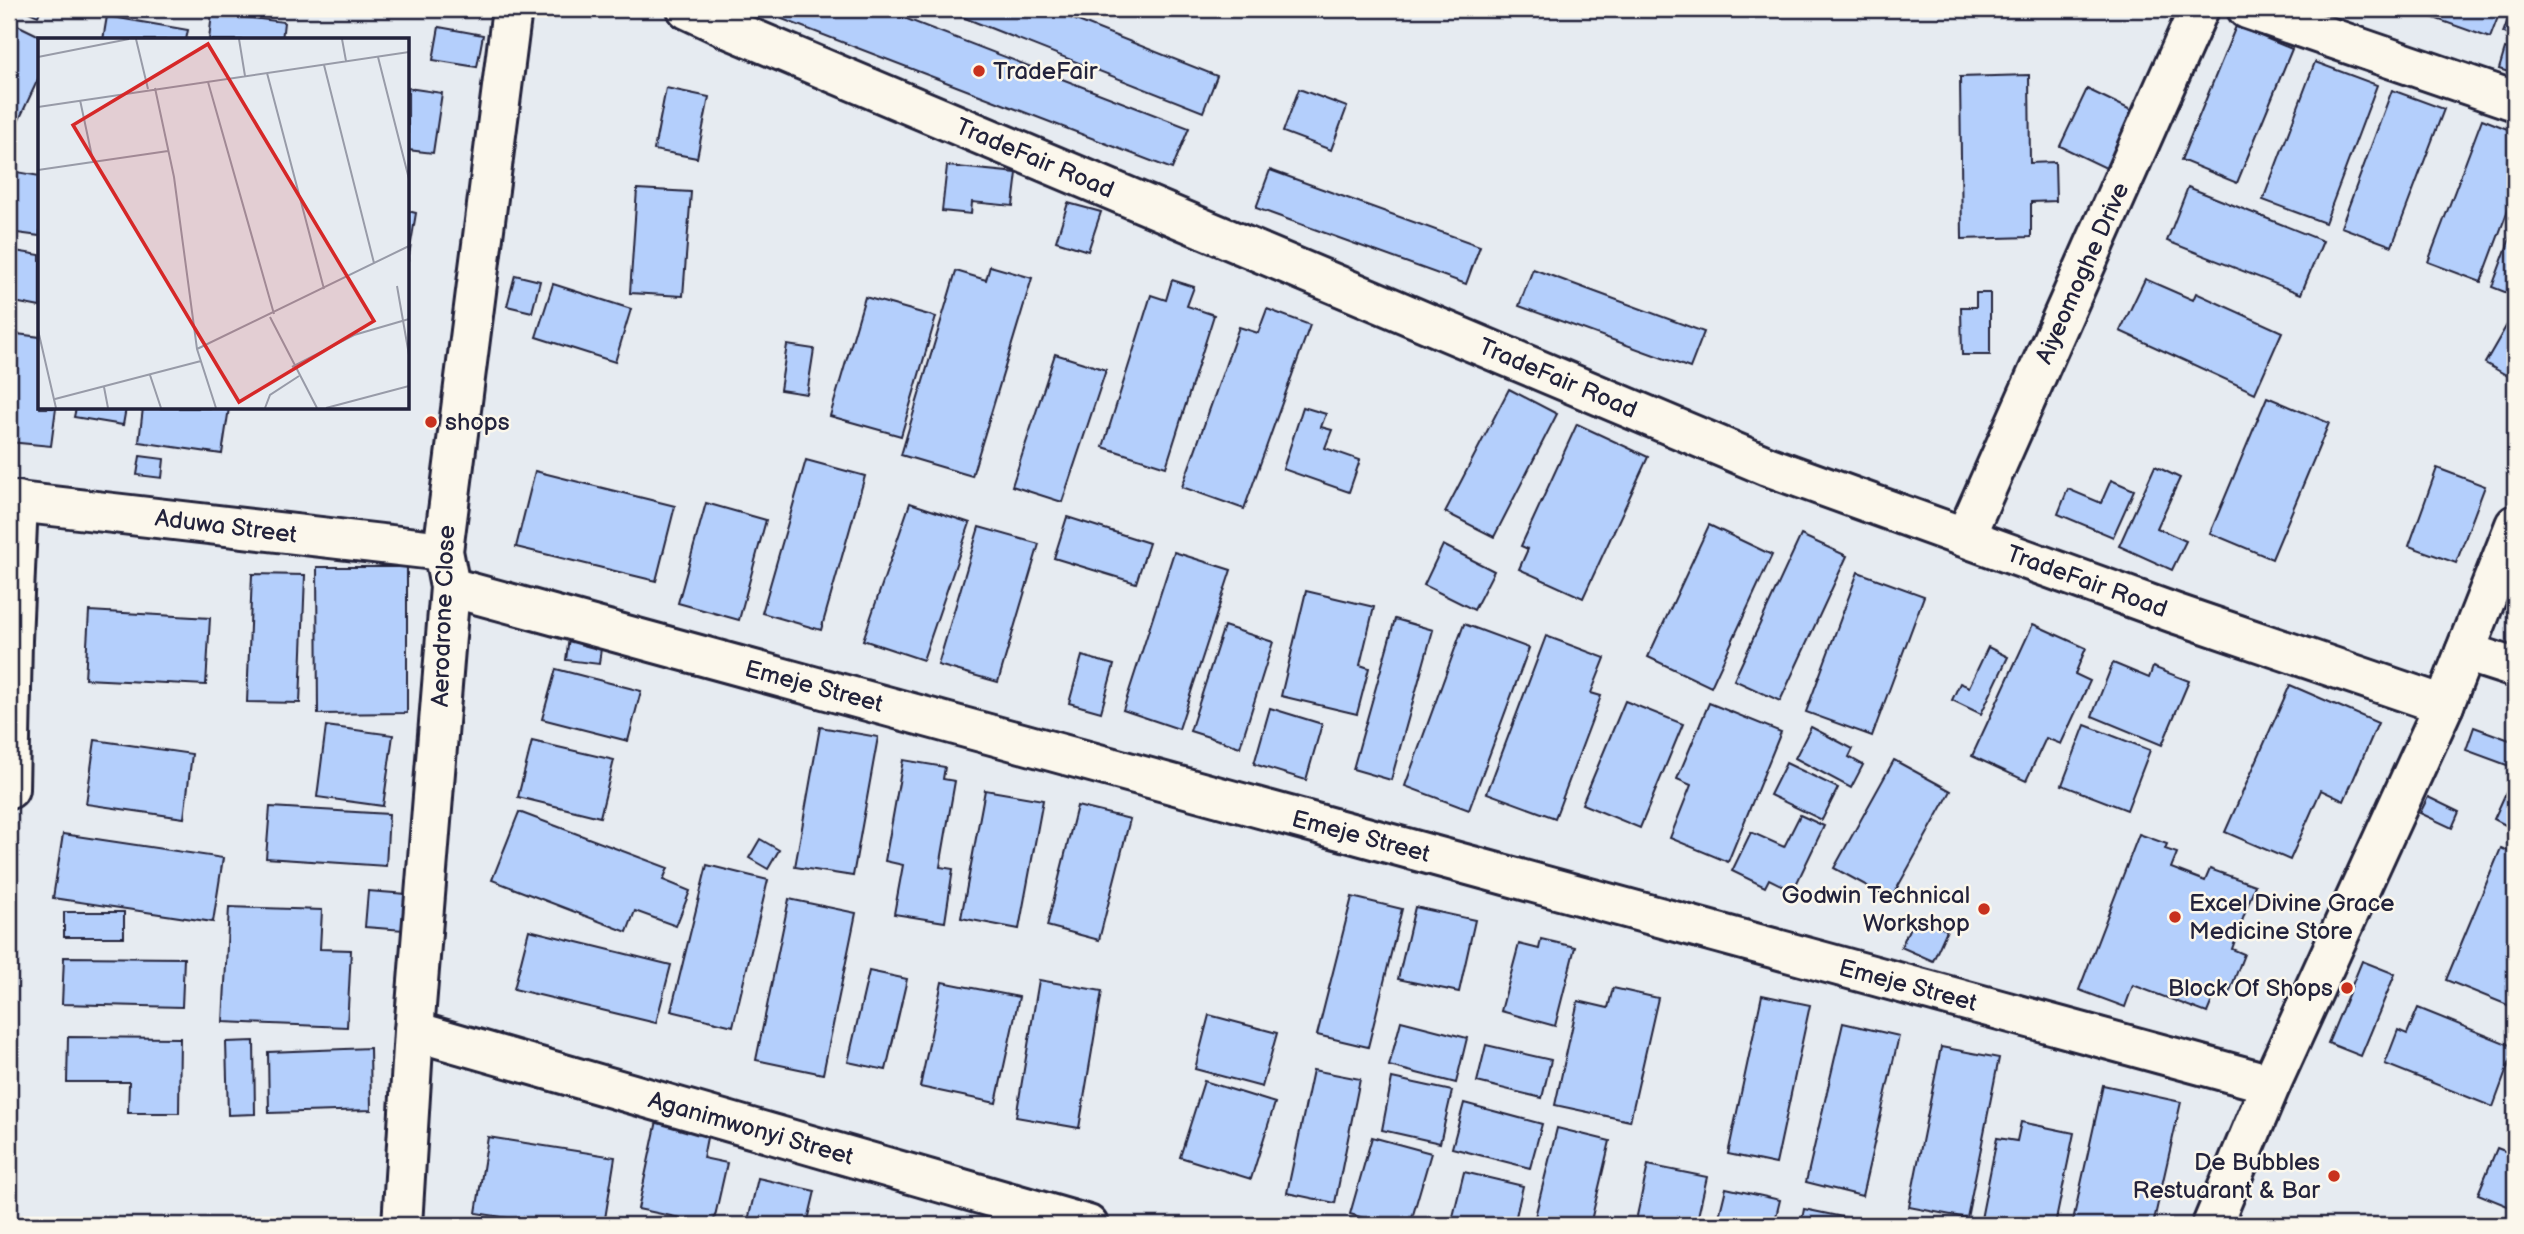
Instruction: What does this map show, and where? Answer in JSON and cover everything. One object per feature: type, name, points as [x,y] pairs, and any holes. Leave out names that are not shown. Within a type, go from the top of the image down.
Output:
[{"type":"street","name":"Aerodrone Close","points":[[402,1225],[446,569],[512,9]]},
{"type":"street","name":"TradeFair Road","points":[[687,9],[737,20],[1755,461],[2174,613],[2444,705]]},
{"type":"street","name":"Aiyeomoghe Drive","points":[[1965,537],[2199,9]]},
{"type":"street","points":[[2247,9],[2515,101]]},
{"type":"street","name":"Aduwa Street","points":[[14,501],[446,569]]},
{"type":"street","points":[[9,789],[14,501]]},
{"type":"street","points":[[2212,1225],[2271,1084],[2444,705],[2515,524]]},
{"type":"street","name":"Emeje Street","points":[[446,569],[2271,1084]]},
{"type":"street","points":[[2465,652],[2515,668]]},
{"type":"street","name":"Aganimwonyi Street","points":[[414,1031],[1088,1225]]},
{"type":"building","points":[[22,9],[41,9],[38,16]]},
{"type":"building","name":"TradeFair","points":[[771,9],[881,9],[1189,128],[1172,169],[769,14]]},
{"type":"building","points":[[942,9],[1048,9],[1217,76],[1203,112]]},
{"type":"building","points":[[2434,9],[2501,9],[2490,38],[2431,17]]},
{"type":"building","points":[[2512,9],[2515,9],[2515,38],[2503,33]]},
{"type":"building","points":[[212,13],[284,22],[282,38],[209,38]]},
{"type":"building","points":[[107,16],[188,30],[186,38],[103,38]]},
{"type":"building","points":[[9,21],[44,38],[38,38],[38,79],[18,122],[9,117]]},
{"type":"building","points":[[2236,26],[2292,49],[2237,183],[2181,160]]},
{"type":"building","points":[[439,27],[483,35],[477,67],[433,60]]},
{"type":"building","points":[[2505,49],[2515,52],[2515,74],[2499,69]]},
{"type":"building","points":[[2315,62],[2377,85],[2325,223],[2263,200]]},
{"type":"building","points":[[2029,75],[2030,163],[2055,162],[2056,201],[2031,202],[2031,237],[1962,239],[1960,77]]},
{"type":"building","points":[[410,88],[442,93],[433,153],[410,150]]},
{"type":"building","points":[[666,88],[709,97],[697,158],[654,150]]},
{"type":"building","points":[[1299,89],[1347,107],[1331,150],[1283,132]]},
{"type":"building","points":[[2087,89],[2135,112],[2108,169],[2060,146]]},
{"type":"building","points":[[2392,90],[2444,109],[2392,246],[2341,227]]},
{"type":"building","points":[[2482,119],[2515,132],[2515,191],[2481,282],[2428,262]]},
{"type":"building","points":[[947,166],[1017,173],[1013,206],[972,202],[971,214],[942,211]]},
{"type":"building","points":[[1270,170],[1480,246],[1466,284],[1256,208]]},
{"type":"building","points":[[17,172],[38,176],[38,236],[9,232]]},
{"type":"building","points":[[2188,187],[2323,241],[2301,294],[2167,241]]},
{"type":"building","points":[[637,189],[691,192],[683,296],[630,293]]},
{"type":"building","points":[[1068,203],[1101,212],[1088,251],[1056,241]]},
{"type":"building","points":[[410,212],[416,213],[410,249]]},
{"type":"building","points":[[2515,225],[2515,296],[2492,287]]},
{"type":"building","points":[[9,250],[38,255],[38,307],[9,301]]},
{"type":"building","points":[[990,266],[1032,278],[972,476],[901,455],[956,271],[986,280]]},
{"type":"building","points":[[1533,269],[1704,332],[1690,368],[1519,306]]},
{"type":"building","points":[[515,275],[540,281],[532,312],[507,306]]},
{"type":"building","points":[[2145,279],[2193,300],[2196,293],[2282,332],[2255,393],[2120,331]]},
{"type":"building","points":[[1172,280],[1194,287],[1187,306],[1214,315],[1166,467],[1103,447],[1151,295],[1166,300]]},
{"type":"building","points":[[553,284],[631,309],[615,362],[536,337]]},
{"type":"building","points":[[1976,293],[1990,293],[1990,355],[1962,355],[1961,307],[1976,307]]},
{"type":"building","points":[[865,297],[936,317],[901,436],[830,416]]},
{"type":"building","points":[[1267,309],[1310,325],[1244,509],[1182,487],[1239,327],[1258,333]]},
{"type":"building","points":[[2515,311],[2515,380],[2485,363]]},
{"type":"building","points":[[9,333],[38,337],[38,410],[56,410],[51,446],[9,442]]},
{"type":"building","points":[[787,345],[814,349],[807,394],[780,390]]},
{"type":"building","points":[[1055,354],[1106,370],[1062,502],[1012,486]]},
{"type":"building","points":[[1509,389],[1557,414],[1494,537],[1445,512]]},
{"type":"building","points":[[2267,397],[2329,423],[2272,559],[2210,533]]},
{"type":"building","points":[[1303,407],[1326,414],[1321,427],[1332,430],[1325,448],[1360,460],[1349,492],[1283,469]]},
{"type":"building","points":[[76,410],[126,410],[123,425],[74,417]]},
{"type":"building","points":[[143,410],[229,410],[222,454],[139,442]]},
{"type":"building","points":[[1577,424],[1648,457],[1583,598],[1519,569],[1528,549],[1521,546]]},
{"type":"building","points":[[140,456],[164,459],[162,478],[137,475]]},
{"type":"building","points":[[806,460],[865,476],[821,630],[762,613]]},
{"type":"building","points":[[2155,466],[2180,478],[2157,528],[2186,541],[2172,570],[2119,546]]},
{"type":"building","points":[[2437,468],[2485,486],[2456,563],[2409,546]]},
{"type":"building","points":[[535,471],[675,506],[656,581],[516,547]]},
{"type":"building","points":[[2111,480],[2134,490],[2113,537],[2058,514],[2068,489],[2101,503]]},
{"type":"building","points":[[706,503],[766,520],[739,620],[678,603]]},
{"type":"building","points":[[910,503],[970,523],[923,660],[863,640]]},
{"type":"building","points":[[1067,517],[1149,543],[1136,583],[1054,558]]},
{"type":"building","points":[[1709,525],[1772,555],[1711,687],[1648,657]]},
{"type":"building","points":[[979,527],[1039,544],[998,682],[938,665]]},
{"type":"building","points":[[1801,535],[1847,556],[1780,701],[1734,680]]},
{"type":"building","points":[[1443,545],[1494,571],[1474,610],[1424,585]]},
{"type":"building","points":[[1174,552],[1231,570],[1179,729],[1123,710]]},
{"type":"building","points":[[317,567],[407,567],[407,713],[318,714]]},
{"type":"building","points":[[1858,572],[1924,596],[1872,736],[1806,712]]},
{"type":"building","points":[[252,574],[305,575],[300,703],[247,702]]},
{"type":"building","points":[[1306,591],[1374,607],[1360,665],[1369,668],[1357,714],[1281,696]]},
{"type":"building","points":[[89,611],[210,618],[206,685],[85,679]]},
{"type":"building","points":[[1395,619],[1433,630],[1391,780],[1353,769]]},
{"type":"building","points":[[1464,624],[1529,648],[1469,810],[1405,786]]},
{"type":"building","points":[[2033,624],[2086,648],[2075,674],[2090,681],[2061,744],[2046,738],[2026,781],[1972,756]]},
{"type":"building","points":[[1224,626],[1273,642],[1240,747],[1190,731]]},
{"type":"building","points":[[1546,636],[1605,658],[1591,693],[1601,696],[1555,818],[1487,793]]},
{"type":"building","points":[[569,637],[602,640],[599,664],[566,660]]},
{"type":"building","points":[[1988,647],[2008,657],[1981,714],[1952,700],[1960,683],[1969,687]]},
{"type":"building","points":[[1082,656],[1114,665],[1101,712],[1069,703]]},
{"type":"building","points":[[2113,663],[2149,678],[2153,667],[2189,681],[2162,745],[2092,716]]},
{"type":"building","points":[[556,669],[641,691],[628,741],[542,719]]},
{"type":"building","points":[[2290,685],[2378,723],[2344,801],[2321,790],[2290,860],[2225,832]]},
{"type":"building","points":[[1625,701],[1683,724],[1640,828],[1582,804]]},
{"type":"building","points":[[1709,703],[1781,732],[1728,862],[1670,838],[1691,785],[1677,779]]},
{"type":"building","points":[[1270,708],[1322,724],[1306,780],[1254,764]]},
{"type":"building","points":[[2085,725],[2150,750],[2127,810],[2062,785]]},
{"type":"building","points":[[326,726],[393,735],[383,806],[317,797]]},
{"type":"building","points":[[820,727],[878,737],[853,876],[795,867]]},
{"type":"building","points":[[1811,727],[1853,749],[1849,757],[1863,765],[1851,788],[1795,758]]},
{"type":"building","points":[[2474,727],[2515,742],[2515,768],[2466,750]]},
{"type":"building","points":[[95,740],[192,754],[184,818],[86,804]]},
{"type":"building","points":[[532,741],[614,760],[600,817],[518,797]]},
{"type":"building","points":[[903,760],[945,767],[943,779],[955,781],[940,867],[953,869],[945,922],[894,914],[903,865],[885,861]]},
{"type":"building","points":[[1894,760],[1951,791],[1891,899],[1834,868]]},
{"type":"building","points":[[1786,763],[1838,788],[1822,820],[1770,795]]},
{"type":"building","points":[[2515,775],[2515,830],[2494,819]]},
{"type":"building","points":[[985,790],[1043,800],[1019,929],[961,918]]},
{"type":"building","points":[[2428,797],[2459,812],[2452,828],[2420,813]]},
{"type":"building","points":[[1077,806],[1130,819],[1099,940],[1047,926]]},
{"type":"building","points":[[270,807],[389,814],[386,866],[266,858]]},
{"type":"building","points":[[519,812],[668,868],[663,880],[690,891],[676,926],[635,911],[627,932],[492,880]]},
{"type":"building","points":[[1800,815],[1824,826],[1793,891],[1769,879],[1765,887],[1732,871],[1751,832],[1784,847]]},
{"type":"building","points":[[63,834],[223,858],[213,922],[53,898]]},
{"type":"building","name":"Excel Divine Grace Medicine Store","points":[[2139,834],[2167,844],[2165,849],[2177,853],[2171,868],[2205,881],[2210,869],[2255,885],[2232,949],[2244,954],[2228,996],[2216,991],[2207,1013],[2133,985],[2125,1007],[2079,990]]},
{"type":"building","points":[[760,839],[779,850],[768,869],[749,858]]},
{"type":"building","points":[[2501,848],[2515,854],[2515,1008],[2446,980]]},
{"type":"building","points":[[707,865],[768,880],[733,1026],[671,1011]]},
{"type":"building","points":[[368,891],[407,894],[404,930],[365,927]]},
{"type":"building","points":[[1352,897],[1402,909],[1368,1047],[1317,1035]]},
{"type":"building","points":[[789,899],[856,913],[823,1074],[756,1060]]},
{"type":"building","points":[[229,907],[322,910],[320,949],[351,950],[347,1027],[223,1022]]},
{"type":"building","points":[[1415,907],[1475,920],[1459,992],[1398,979]]},
{"type":"building","points":[[64,912],[124,912],[124,937],[64,937]]},
{"type":"building","points":[[1915,916],[1947,930],[1933,961],[1901,947]]},
{"type":"building","points":[[529,930],[671,965],[656,1023],[514,989]]},
{"type":"building","points":[[1541,939],[1575,947],[1555,1026],[1501,1011],[1519,944],[1539,949]]},
{"type":"building","points":[[64,957],[184,958],[182,1007],[62,1004]]},
{"type":"building","points":[[2362,961],[2395,974],[2361,1056],[2328,1043]]},
{"type":"building","points":[[869,971],[907,979],[886,1070],[848,1062]]},
{"type":"building","points":[[1039,980],[1102,991],[1079,1128],[1016,1117]]},
{"type":"building","points":[[942,982],[1019,997],[996,1103],[920,1087]]},
{"type":"building","points":[[1613,988],[1658,998],[1630,1121],[1555,1105],[1578,1001],[1608,1008]]},
{"type":"building","points":[[1762,995],[1810,1005],[1776,1164],[1728,1154]]},
{"type":"building","points":[[2418,1008],[2515,1047],[2493,1107],[2385,1064],[2398,1030],[2407,1034]]},
{"type":"building","points":[[1209,1015],[1277,1033],[1262,1087],[1195,1069]]},
{"type":"building","points":[[1401,1021],[1467,1038],[1456,1083],[1389,1066]]},
{"type":"building","points":[[1843,1023],[1899,1036],[1862,1196],[1806,1182]]},
{"type":"building","points":[[68,1037],[180,1038],[179,1113],[128,1113],[129,1082],[67,1082]]},
{"type":"building","points":[[254,1041],[255,1114],[228,1115],[226,1042]]},
{"type":"building","points":[[1486,1045],[1551,1060],[1542,1098],[1477,1082]]},
{"type":"building","points":[[1941,1047],[1999,1058],[1967,1218],[1909,1207]]},
{"type":"building","points":[[370,1048],[371,1110],[269,1113],[268,1052]]},
{"type":"building","points":[[1313,1070],[1360,1079],[1335,1203],[1287,1193]]},
{"type":"building","points":[[1392,1078],[1452,1091],[1440,1143],[1382,1130]]},
{"type":"building","points":[[1204,1081],[1275,1103],[1251,1179],[1180,1157]]},
{"type":"building","points":[[2103,1085],[2181,1102],[2153,1225],[2072,1225]]},
{"type":"building","points":[[1464,1103],[1542,1124],[1530,1168],[1452,1148]]},
{"type":"building","points":[[658,1116],[709,1127],[703,1158],[727,1163],[713,1225],[638,1209]]},
{"type":"building","points":[[2021,1122],[2074,1133],[2055,1225],[2010,1225],[1981,1219],[1997,1138],[2017,1141]]},
{"type":"building","points":[[1557,1128],[1610,1141],[1590,1225],[1533,1225]]},
{"type":"building","points":[[488,1137],[615,1157],[604,1225],[554,1225],[476,1213]]},
{"type":"building","points":[[1372,1137],[1431,1153],[1410,1225],[1388,1225],[1350,1214]]},
{"type":"building","points":[[2497,1148],[2515,1155],[2515,1209],[2478,1194]]},
{"type":"building","points":[[1648,1165],[1707,1177],[1696,1225],[1635,1225]]},
{"type":"building","points":[[1464,1172],[1523,1186],[1514,1225],[1451,1225]]},
{"type":"building","points":[[758,1178],[815,1191],[807,1225],[747,1225]]},
{"type":"building","points":[[1726,1188],[1780,1200],[1774,1225],[1717,1225]]},
{"type":"building","points":[[1804,1209],[1857,1220],[1855,1225],[1801,1225]]},
{"type":"place","name":"TradeFair","points":[[979,71]]},
{"type":"place","name":"shops","points":[[431,422]]},
{"type":"place","name":"Godwin Technical Workshop","points":[[1984,909]]},
{"type":"place","name":"Excel Divine Grace Medicine Store","points":[[2175,917]]},
{"type":"place","name":"Block Of Shops","points":[[2347,988]]},
{"type":"place","name":"De Bubbles Restuarant & Bar","points":[[2334,1176]]}]
